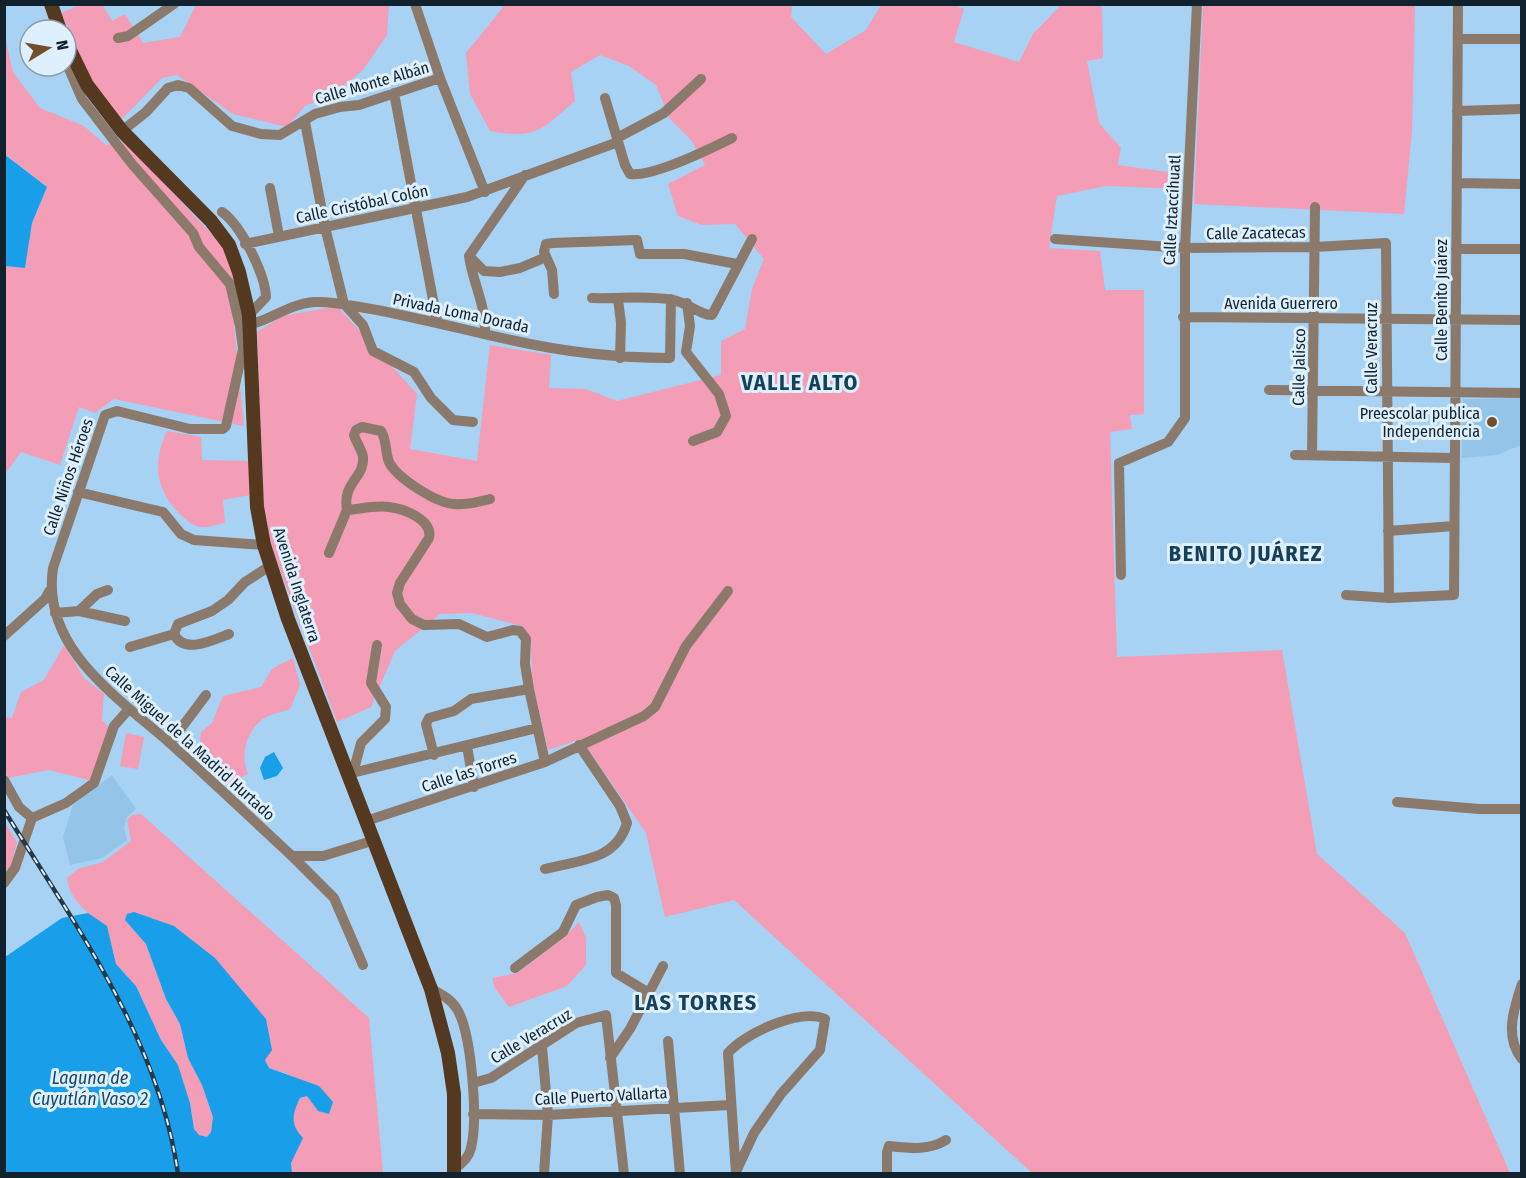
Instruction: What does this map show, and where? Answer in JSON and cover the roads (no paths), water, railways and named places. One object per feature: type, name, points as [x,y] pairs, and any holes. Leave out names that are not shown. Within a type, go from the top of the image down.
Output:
[{"type":"main road","name":"Avenida Inglaterra","points":[[78,67],[87,85],[122,131],[211,221],[229,245],[239,272],[246,322],[258,507],[264,544],[270,566],[366,821],[432,989],[448,1053],[454,1094],[454,1171]]},
{"type":"street","points":[[153,4],[158,15]]},
{"type":"street","points":[[118,38],[128,36],[174,4]]},
{"type":"street","points":[[415,4],[440,78]]},
{"type":"street","name":"Calle Iztaccíhuatl","points":[[1121,576],[1119,463],[1168,442],[1185,418],[1183,317],[1185,248],[1197,4]]},
{"type":"street","name":"Calle Benito Juárez","points":[[1389,598],[1454,595],[1458,4]]},
{"type":"street","points":[[1458,39],[1521,39]]},
{"type":"street","points":[[73,78],[82,99],[132,164],[193,233],[199,247],[230,284],[246,322],[266,297],[266,285],[232,219],[222,212]]},
{"type":"street","name":"Calle Monte Albán","points":[[122,131],[146,112],[168,88],[178,85],[189,88],[232,126],[261,134],[280,135],[315,114],[340,106],[359,105],[440,78],[485,192]]},
{"type":"street","name":"Calle Cristóbal Colón","points":[[245,244],[485,192],[618,140],[664,113],[701,79]]},
{"type":"street","points":[[394,93],[437,321]]},
{"type":"street","points":[[604,98],[630,174],[639,175],[708,150],[732,138]]},
{"type":"street","points":[[1457,111],[1521,110]]},
{"type":"street","points":[[304,122],[325,227],[344,304],[363,325],[373,351],[414,372],[431,398],[453,420],[473,422]]},
{"type":"street","points":[[485,333],[486,315],[472,276],[469,256],[525,175]]},
{"type":"street","points":[[1457,183],[1521,184]]},
{"type":"street","points":[[270,188],[279,236]]},
{"type":"street","name":"Calle Jalisco","points":[[1312,455],[1315,207]]},
{"type":"street","name":"Calle Zacatecas","points":[[1055,238],[1185,248],[1315,247],[1386,243]]},
{"type":"street","points":[[592,298],[670,300],[687,303],[712,315],[752,239]]},
{"type":"street","points":[[554,294],[552,270],[544,258],[546,244],[637,240],[640,254],[684,254],[737,264]]},
{"type":"street","name":"Calle Veracruz","points":[[1386,243],[1386,457],[1389,598]]},
{"type":"street","points":[[1456,249],[1521,249]]},
{"type":"street","points":[[469,256],[484,271],[500,272],[544,258]]},
{"type":"street","points":[[618,299],[621,323],[620,358]]},
{"type":"street","name":"Privada Loma Dorada","points":[[246,322],[313,302],[344,304],[437,321],[549,348],[620,358],[670,358],[670,300]]},
{"type":"street","points":[[687,303],[690,326],[686,352],[719,394],[726,416],[717,432],[693,441]]},
{"type":"street","name":"Avenida Guerrero","points":[[1183,317],[1521,320]]},
{"type":"street","name":"Calle Niños Héroes","points":[[53,568],[105,415],[117,411],[190,429],[217,431],[226,426],[243,349],[246,322]]},
{"type":"street","points":[[1269,390],[1521,393]]},
{"type":"street","points":[[328,553],[347,510],[345,497],[347,489],[361,469],[363,457],[354,435],[356,430],[362,427],[381,431],[385,437],[388,461],[397,474],[425,492],[451,504],[471,504],[490,499]]},
{"type":"street","points":[[1295,455],[1455,458]]},
{"type":"street","points":[[78,492],[163,512],[181,534],[194,540],[264,544]]},
{"type":"street","points":[[347,510],[389,507],[428,524],[429,538],[400,583],[397,593],[400,604],[412,619],[424,625],[459,624],[487,637],[513,630],[520,631],[526,639],[525,664],[545,762]]},
{"type":"street","points":[[1388,531],[1454,526]]},
{"type":"street","points":[[174,634],[178,624],[220,606],[245,582],[270,566]]},
{"type":"street","name":"Calle Miguel de la Madrid Hurtado","points":[[53,568],[50,590],[55,613],[64,636],[77,654],[97,679],[128,710],[170,743],[334,898],[363,965]]},
{"type":"street","points":[[4,636],[45,599],[50,590]]},
{"type":"street","points":[[79,611],[97,594],[108,590]]},
{"type":"street","name":"Calle las Torres","points":[[366,821],[545,762],[644,716],[655,707],[686,646],[728,591]]},
{"type":"street","points":[[1346,595],[1389,598]]},
{"type":"street","points":[[55,613],[79,611],[125,621]]},
{"type":"street","points":[[174,634],[177,639],[186,644],[199,645],[229,634]]},
{"type":"street","points":[[130,647],[174,634]]},
{"type":"street","points":[[350,774],[361,743],[386,719],[386,707],[371,683],[377,645]]},
{"type":"street","points":[[434,755],[426,724],[429,718],[454,711],[471,699],[529,689]]},
{"type":"street","points":[[170,743],[206,695]]},
{"type":"street","points":[[4,883],[15,868],[32,818],[66,803],[94,783],[114,726],[128,710]]},
{"type":"street","points":[[350,774],[537,728]]},
{"type":"street","points":[[545,869],[608,852],[620,843],[627,823],[620,806],[579,745]]},
{"type":"street","points":[[467,746],[474,787]]},
{"type":"street","points":[[4,780],[19,807],[32,818]]},
{"type":"street","points":[[1397,802],[1521,810]]},
{"type":"street","points":[[292,856],[322,855],[375,840]]},
{"type":"street","points":[[515,968],[563,932],[576,905],[608,895],[614,898],[616,905],[616,973],[649,993]]},
{"type":"street","points":[[624,1173],[610,1058],[630,1029],[663,966]]},
{"type":"street","points":[[1521,984],[1511,1028],[1512,1040],[1521,1059]]},
{"type":"street","points":[[432,989],[446,996],[458,1009],[470,1058],[473,1083],[471,1148],[463,1164],[454,1171]]},
{"type":"street","name":"Calle Veracruz","points":[[473,1083],[490,1078],[542,1047],[576,1023],[606,1015],[610,1058]]},
{"type":"street","points":[[807,1015],[825,1020],[820,1050],[793,1079],[754,1133],[736,1173],[728,1053],[738,1041],[791,1019],[807,1015]]},
{"type":"street","points":[[668,1041],[672,1108],[680,1173]]},
{"type":"street","points":[[542,1047],[548,1115],[544,1173]]},
{"type":"street","name":"Calle Puerto Vallarta","points":[[473,1114],[548,1115],[730,1105]]},
{"type":"street","points":[[887,1173],[887,1152],[890,1146],[918,1149],[937,1146],[946,1140]]},
{"type":"water","points":[[4,154],[47,187],[32,223],[25,268],[5,266]]},
{"type":"water","points":[[274,752],[283,768],[277,776],[264,780],[260,768],[265,757]]},
{"type":"water","name":"Laguna de Cuyutlán Vaso 2","points":[[134,912],[174,926],[215,958],[266,1019],[272,1050],[265,1060],[269,1068],[319,1086],[333,1102],[329,1114],[318,1111],[307,1096],[300,1098],[295,1109],[294,1124],[303,1138],[291,1163],[292,1173],[5,1173],[5,957],[62,918],[88,913],[107,926],[116,964],[136,986],[161,1040],[178,1065],[190,1103],[194,1129],[199,1135],[207,1137],[211,1132],[213,1117],[202,1085],[188,1058],[180,1024],[166,999],[146,944],[125,920],[127,914]]},
{"type":"railway","points":[[4,810],[85,939],[133,1029],[153,1076],[168,1124],[178,1174]]},
{"type":"place","name":"Preescolar publica Independencia","points":[[1492,422]]},
{"type":"district","name":"VALLE ALTO","points":[[800,382]]},
{"type":"district","name":"BENITO JUÁREZ","points":[[1246,553]]},
{"type":"district","name":"LAS TORRES","points":[[696,1002]]}]
